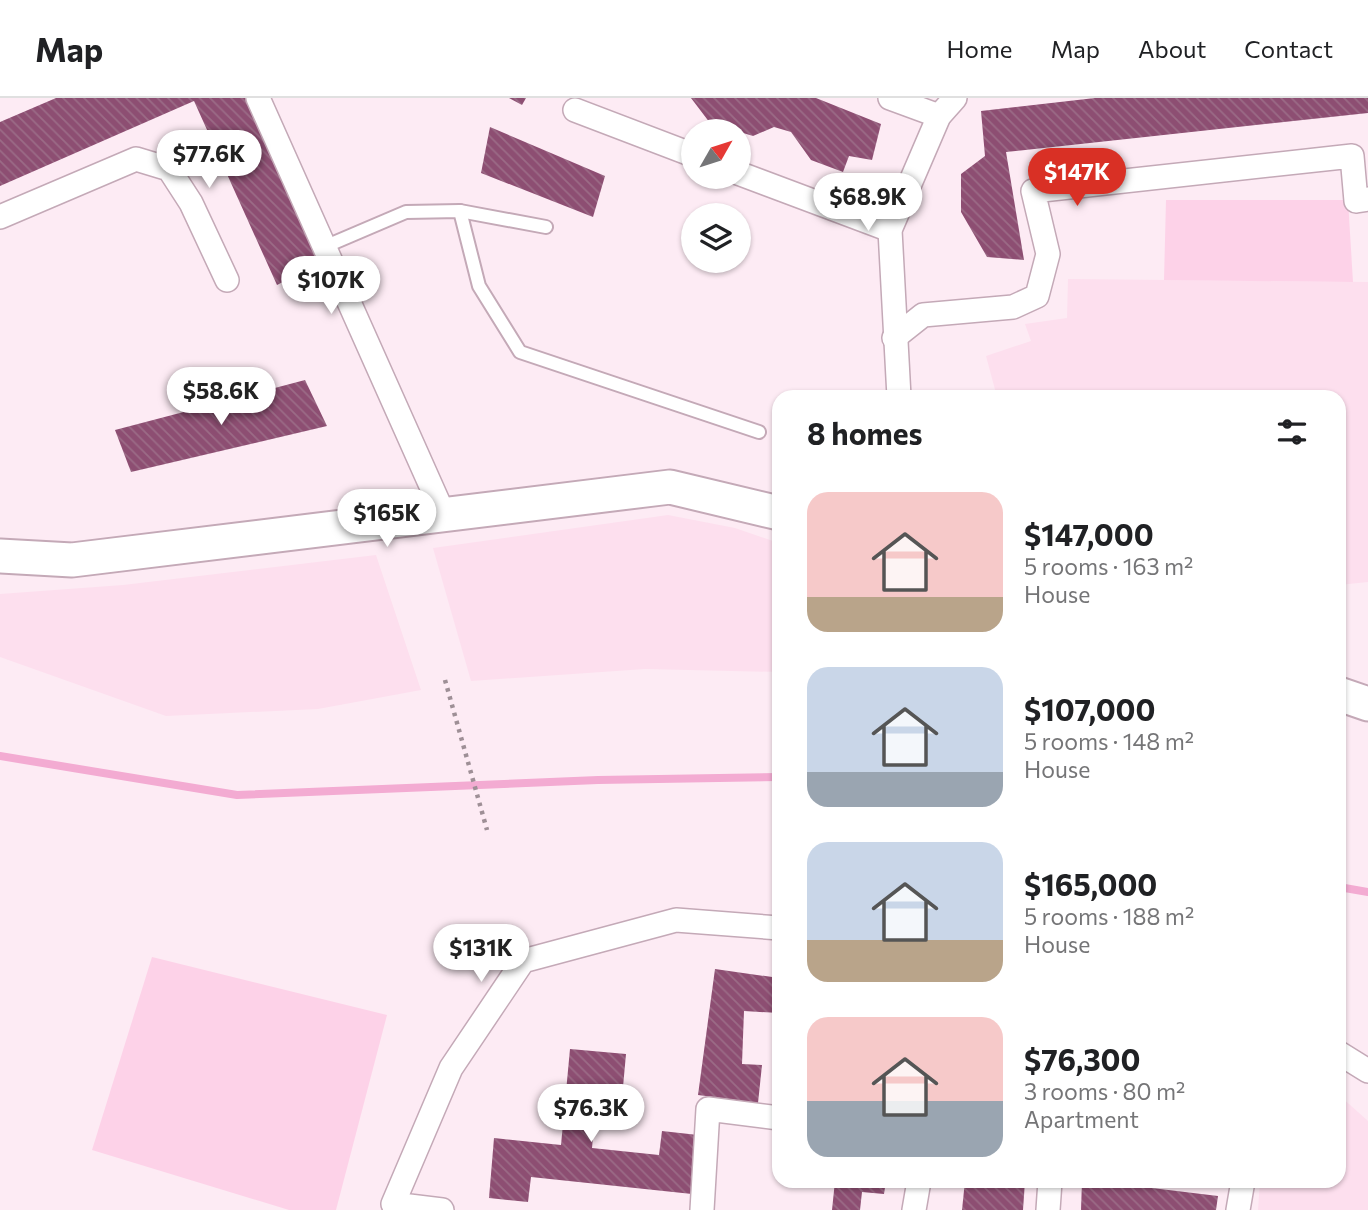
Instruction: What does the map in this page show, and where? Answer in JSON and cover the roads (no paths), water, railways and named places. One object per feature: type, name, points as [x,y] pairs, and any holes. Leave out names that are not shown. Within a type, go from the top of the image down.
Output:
[{"type":"main road","points":[[1,554],[72,560],[670,488],[772,511]]},
{"type":"main road","points":[[1346,696],[1368,704]]},
{"type":"street","points":[[258,98],[444,515]]},
{"type":"street","points":[[890,98],[939,116]]},
{"type":"street","points":[[898,390],[890,230],[939,116],[955,98]]},
{"type":"street","points":[[575,110],[681,150]]},
{"type":"street","points":[[894,338],[923,315],[1013,307],[1037,296],[1048,254],[1033,191],[1352,156],[1356,201],[1368,199]]},
{"type":"street","points":[[0,217],[136,159],[169,169],[191,203],[227,280]]},
{"type":"street","points":[[751,178],[890,230]]},
{"type":"street","points":[[442,1210],[393,1204],[451,1068],[523,961],[676,920],[772,927]]},
{"type":"street","points":[[1346,1057],[1368,1071]]},
{"type":"street","points":[[702,1210],[708,1109],[772,1117]]},
{"type":"street","points":[[915,1210],[918,1188]]},
{"type":"street","points":[[1048,1210],[1050,1188]]},
{"type":"street","points":[[1238,1210],[1242,1188]]},
{"type":"lane","points":[[324,247],[406,212],[460,211],[546,227]]},
{"type":"lane","points":[[460,211],[479,286],[520,352],[759,432]]},
{"type":"waterway","points":[[0,756],[237,795],[598,780],[772,777]]},
{"type":"waterway","points":[[1346,888],[1368,892]]}]
